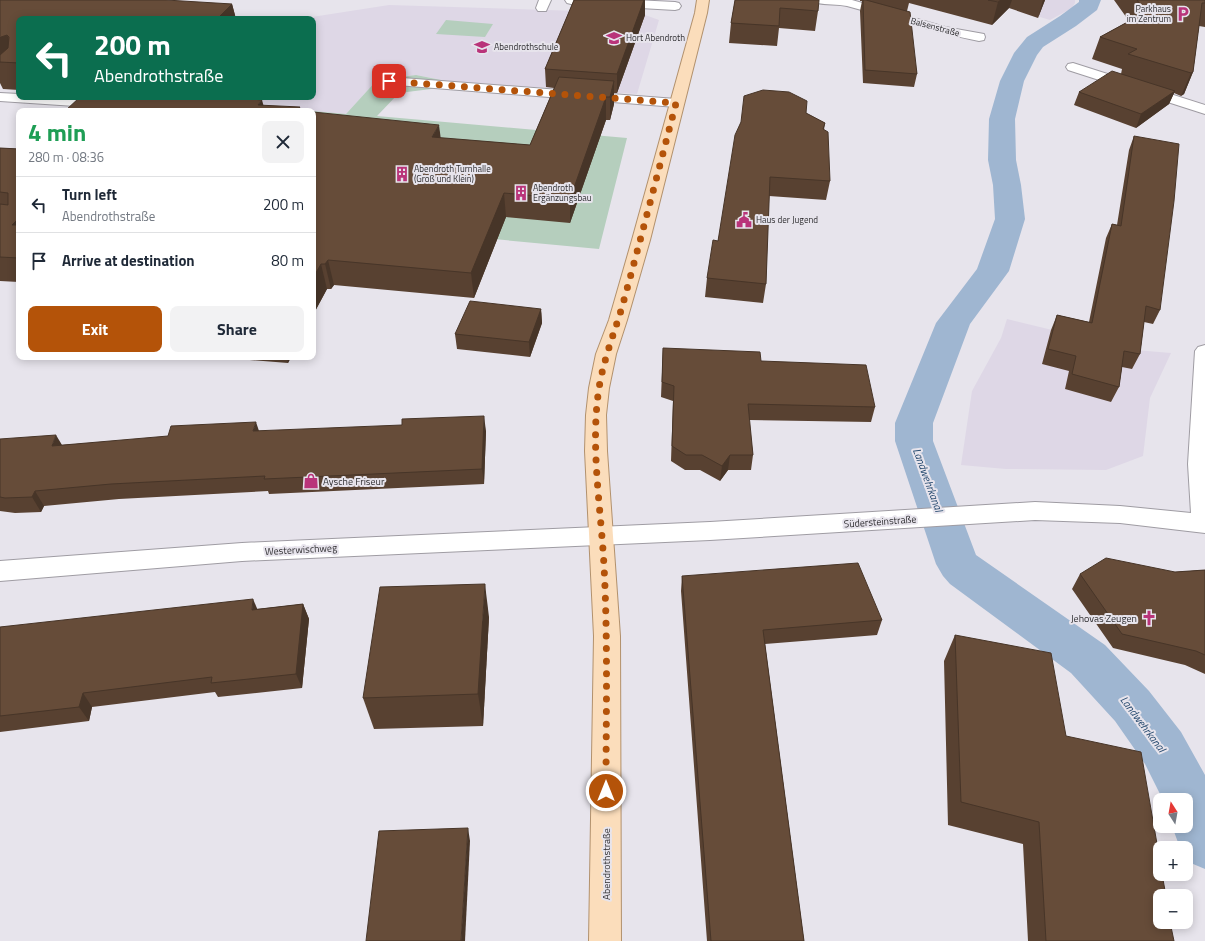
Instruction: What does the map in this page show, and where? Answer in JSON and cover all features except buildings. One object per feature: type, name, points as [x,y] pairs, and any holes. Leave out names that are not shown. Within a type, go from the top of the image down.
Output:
[{"type":"main road","name":"Abendrothstraße","points":[[605,941],[607,636],[596,451],[596,415],[599,388],[606,354],[618,320],[641,240],[703,0]]},
{"type":"street","points":[[572,0],[675,6]]},
{"type":"street","name":"Balsenstraße","points":[[821,0],[846,2],[943,30],[979,38]]},
{"type":"street","points":[[1073,67],[1205,110]]},
{"type":"street","points":[[389,81],[676,103]]},
{"type":"street","points":[[0,97],[16,98]]},
{"type":"street","points":[[44,100],[116,105]]},
{"type":"street","points":[[1204,524],[1199,464],[1205,351]]},
{"type":"street","name":"Südersteinstraße","points":[[602,536],[718,531],[1035,512],[1104,513],[1204,524]]},
{"type":"street","name":"Westerwischweg","points":[[0,571],[242,552],[602,536]]},
{"type":"shaded area","points":[[983,0],[1075,0],[1075,3],[1072,8],[1050,20]]},
{"type":"shaded area","name":"Abendrothschule","points":[[389,5],[577,11],[645,15],[659,20],[637,94],[446,81],[416,75],[377,80],[346,114],[316,112],[316,108],[263,108],[208,104],[211,100],[316,100],[316,16]]},
{"type":"shaded area","points":[[1007,319],[1135,350],[1171,353],[1150,398],[1143,456],[1106,470],[1006,469],[961,465],[972,391],[1001,338]]},
{"type":"green space","points":[[446,20],[493,24],[485,37],[436,34]]},
{"type":"green space","points":[[416,75],[446,81],[439,88],[399,93],[377,116],[627,138],[599,249],[316,222],[316,111],[346,114],[377,80]]},
{"type":"waterway","name":"Landwehrkanal","points":[[1090,0],[1089,5],[1068,21],[1035,42],[1026,53],[1012,81],[1002,119],[1002,160],[1007,185],[1010,219],[993,271],[953,323],[914,423],[914,441],[958,564],[966,572],[1088,659],[1132,706],[1163,748],[1186,791],[1205,842]]},
{"type":"place","name":"Parkhaus im Zentrum","points":[[1183,14]]},
{"type":"place","name":"Hort Abendroth","points":[[614,38]]},
{"type":"place","name":"Abendrothschule","points":[[482,47]]},
{"type":"place","name":"Abendroth Turnhalle (Groß und Klein)","points":[[402,174]]},
{"type":"place","name":"Abendroth Ergänzungsbau","points":[[521,193]]},
{"type":"place","name":"Haus der Jugend","points":[[744,220]]},
{"type":"place","name":"Aysche Friseur","points":[[311,481]]},
{"type":"place","name":"Jehovas Zeugen","points":[[1149,618]]},
{"type":"route","points":[[389,81],[676,103],[641,240],[618,320],[606,354],[599,388],[596,415],[596,451],[603,547],[607,636],[606,791]]}]
